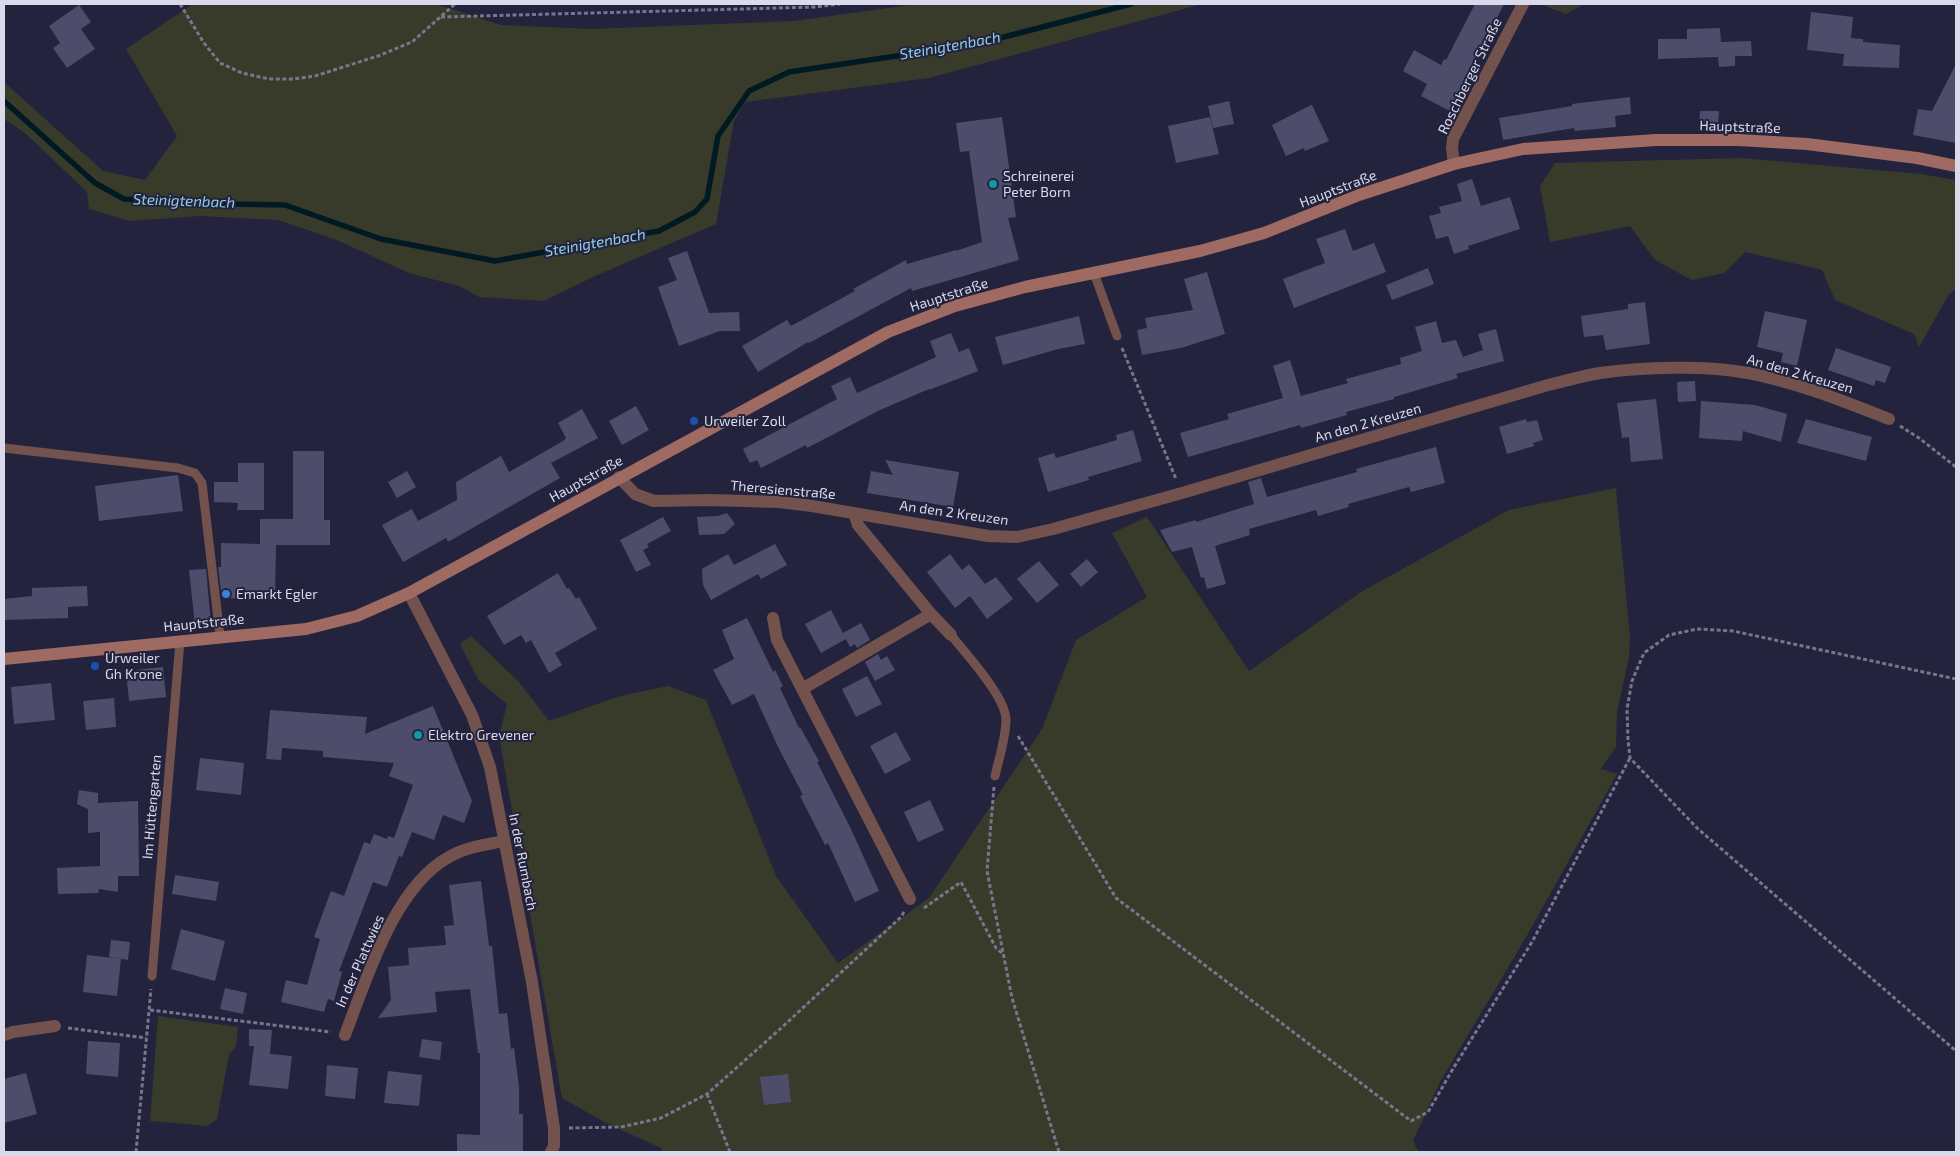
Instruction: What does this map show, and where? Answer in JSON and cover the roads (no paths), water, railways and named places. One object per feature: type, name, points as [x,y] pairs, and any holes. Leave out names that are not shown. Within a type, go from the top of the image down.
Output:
[{"type":"main road","name":"Hauptstraße","points":[[4,659],[220,636],[306,629],[357,616],[409,593],[888,332],[955,306],[1025,287],[1200,251],[1264,233],[1359,196],[1454,164],[1524,149],[1656,140],[1738,140],[1807,144],[1917,158],[1956,166]]},
{"type":"street","name":"Roschberger Straße","points":[[1454,164],[1453,139],[1523,4]]},
{"type":"street","name":"An den 2 Kreuzen","points":[[854,513],[988,536],[1017,537],[1182,493],[1548,385],[1600,373],[1653,369],[1711,368],[1748,373],[1826,395],[1889,419]]},
{"type":"street","name":"Theresienstraße","points":[[619,477],[635,494],[654,501],[779,502],[854,513]]},
{"type":"street","points":[[854,513],[858,525],[931,614],[951,635]]},
{"type":"street","name":"In der Rumbach","points":[[409,593],[472,715],[490,767],[532,982],[554,1128],[554,1146],[551,1152]]},
{"type":"street","points":[[802,689],[931,614]]},
{"type":"street","points":[[773,618],[778,640],[910,899]]},
{"type":"street","name":"In der Plattwies","points":[[345,1035],[381,944],[409,893],[429,870],[450,856],[473,847],[504,841]]},
{"type":"street","points":[[4,1035],[55,1026]]},
{"type":"lane","points":[[1094,273],[1117,336]]},
{"type":"lane","points":[[4,448],[178,468],[194,473],[202,483],[220,636]]},
{"type":"lane","points":[[951,635],[992,686],[1006,717],[1004,741],[994,776]]},
{"type":"lane","name":"Im Hüttengarten","points":[[152,976],[180,641]]},
{"type":"waterway","name":"Steinigtenbach","points":[[4,101],[95,183],[124,199],[177,203],[285,205],[381,239],[495,261],[659,231],[695,212],[707,199],[718,136],[749,91],[789,72],[977,44],[1131,4]]},
{"type":"place","name":"Schreinerei Peter Born","points":[[993,184]]},
{"type":"place","name":"Urweiler Zoll","points":[[694,421]]},
{"type":"place","name":"Emarkt Egler","points":[[226,594]]},
{"type":"place","name":"Urweiler Gh Krone","points":[[95,666]]},
{"type":"place","name":"Elektro Grevener","points":[[418,735]]}]
